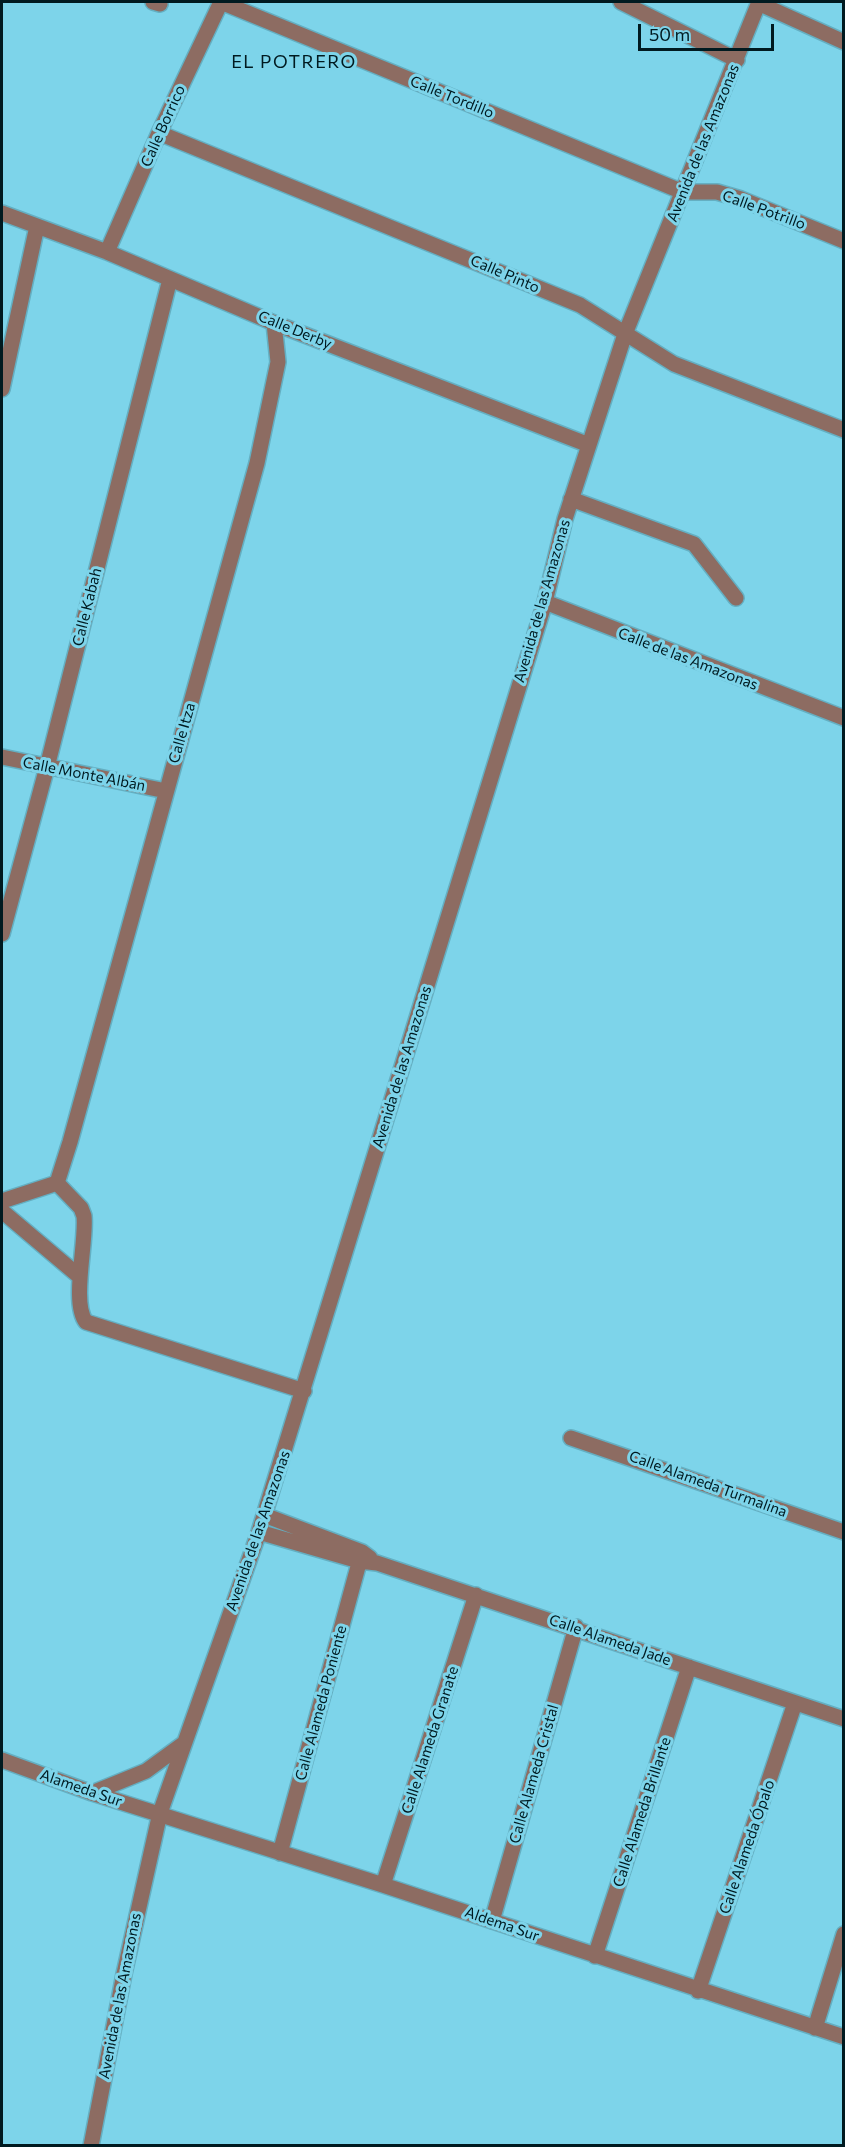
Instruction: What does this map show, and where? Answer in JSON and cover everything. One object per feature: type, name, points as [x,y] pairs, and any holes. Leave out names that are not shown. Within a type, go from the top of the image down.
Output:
[{"type":"street","name":"Calle Borrico","points":[[107,252],[159,133],[221,2]]},
{"type":"street","name":"Calle Tordillo","points":[[221,2],[682,192]]},
{"type":"street","points":[[621,2],[736,60]]},
{"type":"street","name":"Avenida de las Amazonas","points":[[91,2145],[126,1963],[160,1814],[259,1532],[304,1391],[544,602],[571,500],[625,334],[758,2]]},
{"type":"street","points":[[758,2],[843,42]]},
{"type":"street","name":"Calle Pinto","points":[[159,133],[580,305],[606,319],[625,334],[674,364],[843,430]]},
{"type":"street","name":"Calle Potrillo","points":[[682,192],[717,192],[741,199],[843,241]]},
{"type":"street","name":"Calle Derby","points":[[2,213],[107,252],[274,322],[589,445]]},
{"type":"street","points":[[2,389],[37,226]]},
{"type":"street","name":"Calle Kabah","points":[[2,934],[47,766],[170,279]]},
{"type":"street","name":"Calle Itza","points":[[57,1183],[257,463],[278,362],[274,322]]},
{"type":"street","points":[[571,500],[694,544],[736,598]]},
{"type":"street","name":"Calle de las Amazonas","points":[[544,602],[838,716]]},
{"type":"street","name":"Calle Monte Albán","points":[[2,758],[166,791]]},
{"type":"street","points":[[2,1200],[57,1183],[81,1208],[84,1216],[80,1277],[82,1316],[86,1322],[304,1391]]},
{"type":"street","points":[[2,1211],[80,1277]]},
{"type":"street","name":"Calle Alameda Turmalina","points":[[571,1438],[843,1532]]},
{"type":"street","name":"Calle Alameda Jade","points":[[264,1515],[377,1563],[843,1719]]},
{"type":"street","name":"Calle Alameda Jade","points":[[259,1532],[361,1556]]},
{"type":"street","name":"Calle Alameda Poniente","points":[[280,1853],[361,1556]]},
{"type":"street","name":"Calle Alameda Granate","points":[[383,1885],[476,1595]]},
{"type":"street","name":"Calle Alameda Cristal","points":[[492,1920],[576,1628]]},
{"type":"street","name":"Calle Alameda Brillante","points":[[595,1956],[689,1667]]},
{"type":"street","name":"Calle Alameda Ópalo","points":[[698,1991],[795,1703]]},
{"type":"street","points":[[92,1793],[146,1772],[183,1744]]},
{"type":"street","name":"Alameda Sur","points":[[2,1760],[92,1793],[160,1814]]},
{"type":"street","name":"Aldema Sur","points":[[160,1814],[492,1920],[698,1991],[843,2037]]},
{"type":"street","points":[[815,2028],[843,1934]]},
{"type":"district","name":"EL POTRERO","points":[[294,62]]}]
